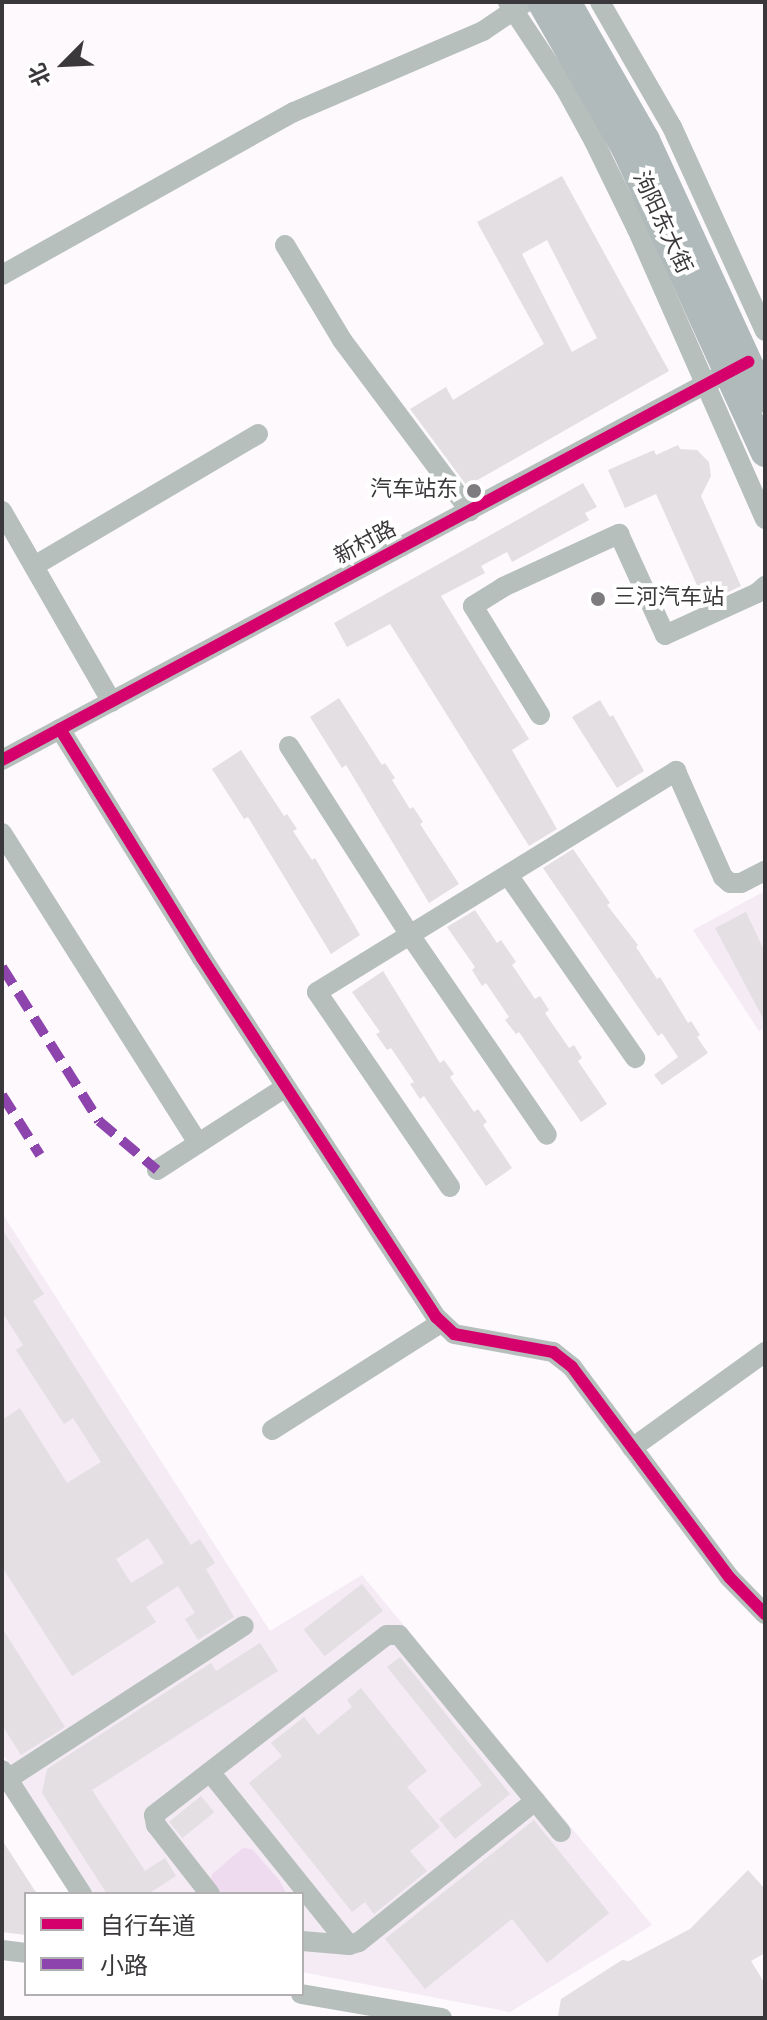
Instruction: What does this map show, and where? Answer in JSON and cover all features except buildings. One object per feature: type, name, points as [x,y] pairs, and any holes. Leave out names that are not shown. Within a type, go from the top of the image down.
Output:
[{"type":"highway","name":"泃阳东大街","points":[[567,2],[646,140],[727,373],[765,399]]},
{"type":"highway","name":"泃阳东大街","points":[[522,4],[626,150],[765,453]]},
{"type":"street","points":[[600,2],[672,127],[765,331]]},
{"type":"street","points":[[2,275],[294,112],[469,37],[522,4]]},
{"type":"street","points":[[285,245],[342,340],[470,511]]},
{"type":"street","name":"新村路","points":[[2,760],[727,373]]},
{"type":"street","points":[[727,373],[765,519]]},
{"type":"street","points":[[34,566],[258,434]]},
{"type":"street","points":[[2,511],[112,702]]},
{"type":"street","points":[[540,715],[473,606],[503,587],[619,534],[665,635],[757,593],[765,586]]},
{"type":"street","points":[[60,729],[286,1087],[442,1322],[454,1334],[553,1352],[572,1367],[729,1577],[765,1614]]},
{"type":"street","points":[[289,746],[410,935],[547,1135]]},
{"type":"street","points":[[450,1187],[317,992],[676,771],[723,877],[730,883],[741,883],[765,871]]},
{"type":"street","points":[[2,833],[198,1143]]},
{"type":"street","points":[[508,875],[635,1058]]},
{"type":"street","points":[[157,1170],[286,1087]]},
{"type":"street","points":[[272,1430],[442,1322]]},
{"type":"street","points":[[632,1448],[765,1352]]},
{"type":"street","points":[[81,1892],[5,1774],[244,1626]]},
{"type":"street","points":[[208,1892],[156,1825],[154,1815],[387,1635],[399,1635],[561,1832]]},
{"type":"street","points":[[210,1772],[349,1945]]},
{"type":"street","points":[[304,1941],[349,1945],[359,1942],[535,1801]]},
{"type":"street","points":[[2,1950],[24,1953]]},
{"type":"street","points":[[304,1995],[442,2018]]},
{"type":"shaded area","points":[[765,891],[765,1028],[759,1031],[693,930]]},
{"type":"shaded area","points":[[2,1213],[270,1631],[362,1575],[652,1925],[510,2012],[304,1972],[304,1892],[91,1892],[2,1753]]},
{"type":"shaded area","points":[[243,1848],[252,1849],[286,1892],[218,1892],[211,1879],[212,1874]]},
{"type":"marked path","points":[[2,967],[99,1121],[157,1170]]},
{"type":"marked path","points":[[2,1095],[40,1155]]},
{"type":"cycle path","points":[[2,760],[748,362]]},
{"type":"cycle path","points":[[60,729],[202,958],[436,1317],[454,1334],[553,1352],[572,1367],[729,1577],[765,1614]]},
{"type":"place","name":"汽车站东","points":[[474,491]]},
{"type":"place","name":"三河汽车站","points":[[598,599]]}]
